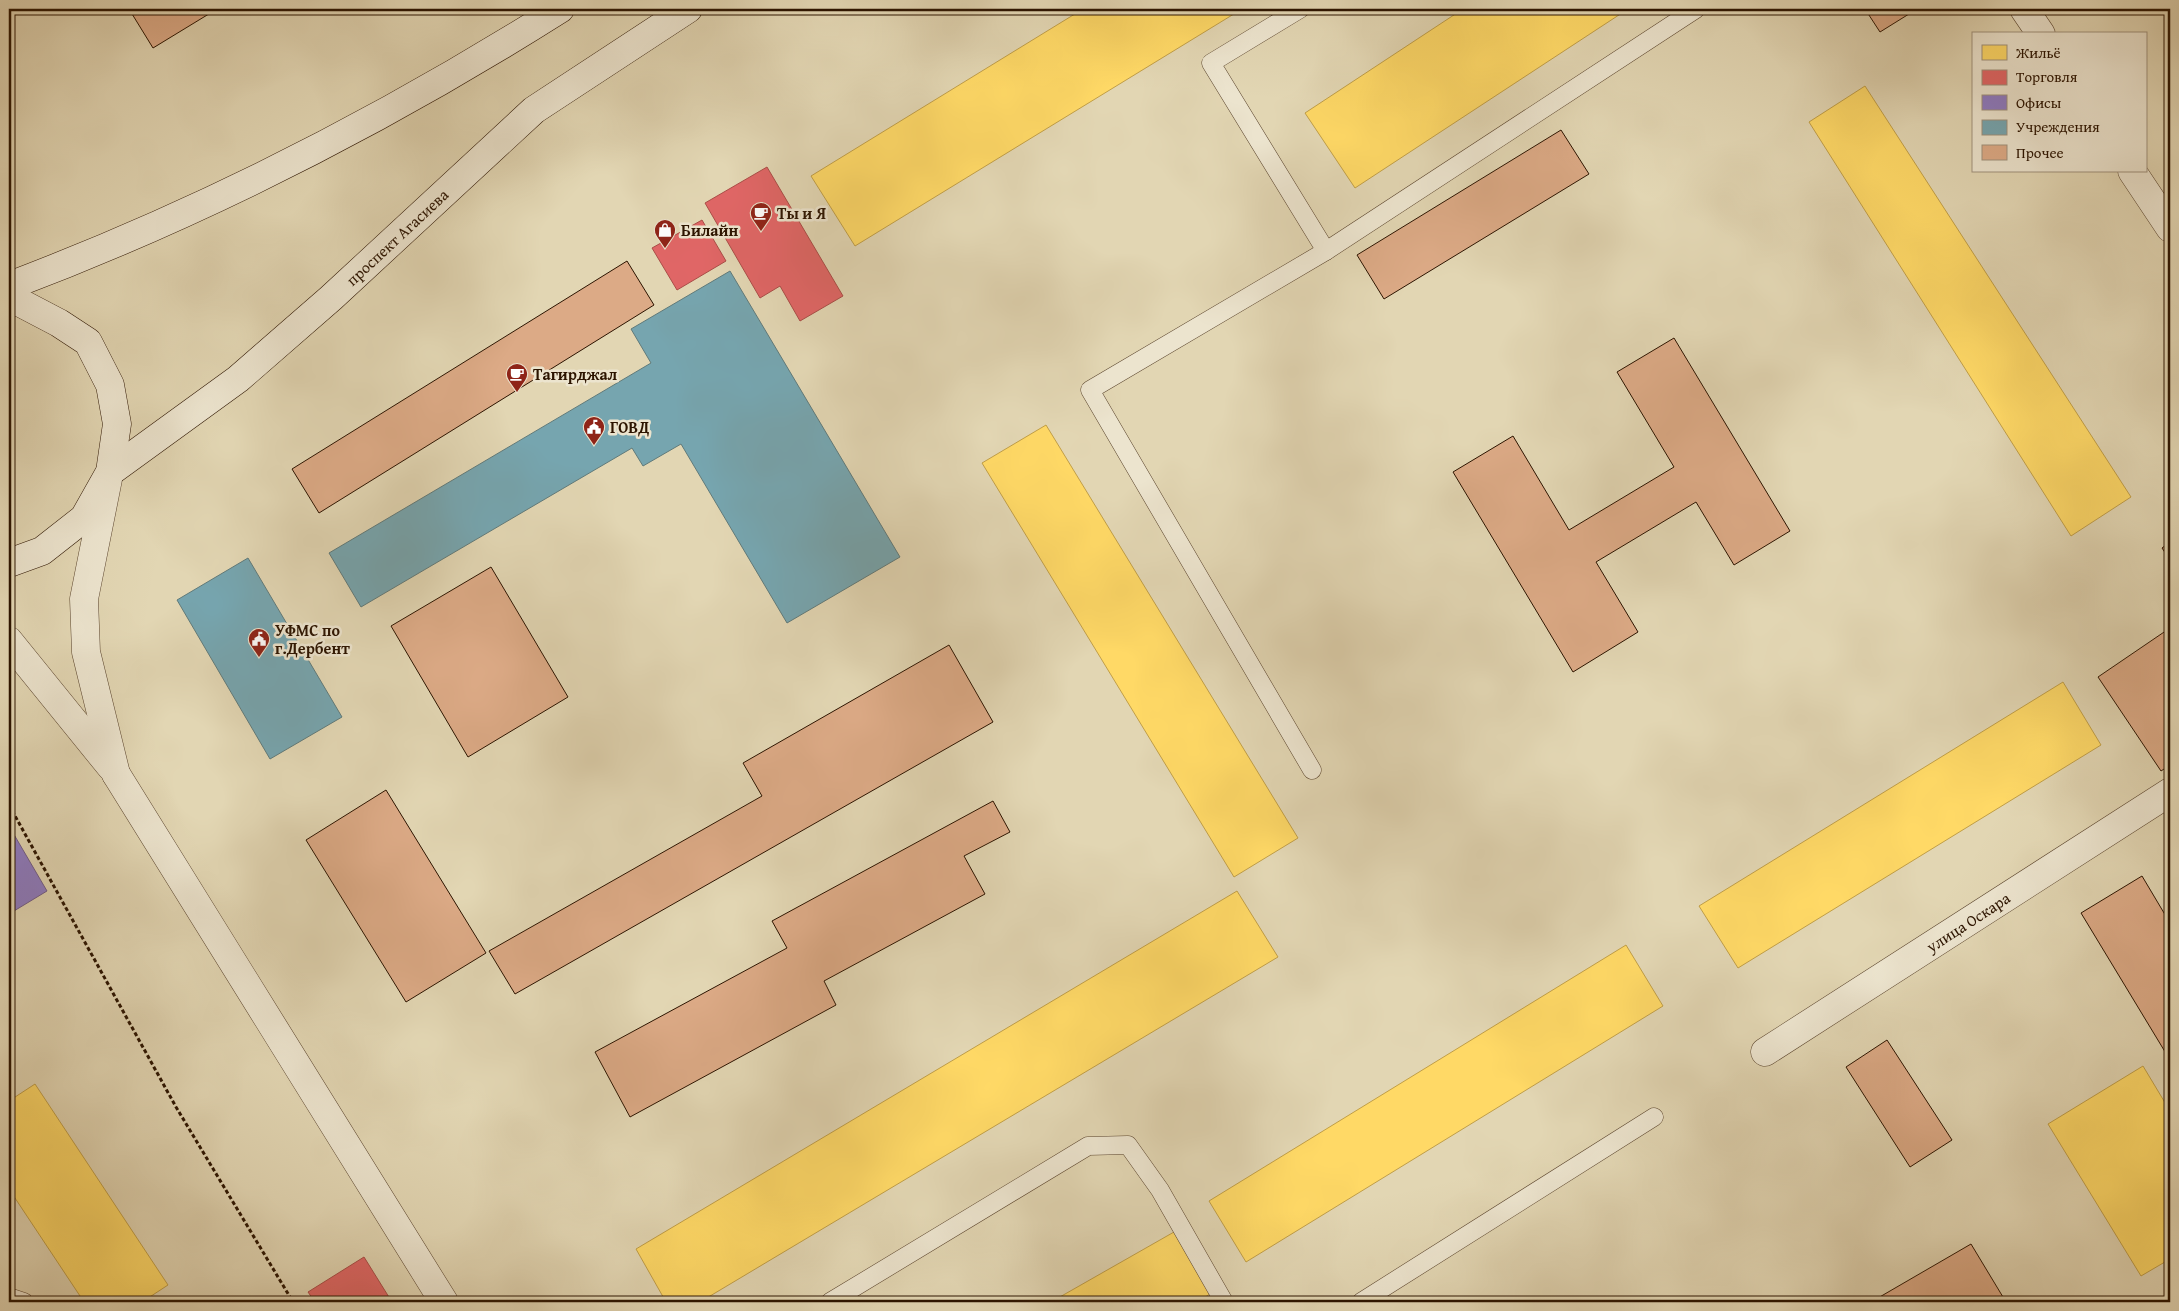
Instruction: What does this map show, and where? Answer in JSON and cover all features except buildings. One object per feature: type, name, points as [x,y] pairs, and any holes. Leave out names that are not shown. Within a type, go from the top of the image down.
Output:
[{"type":"main road","points":[[9,286],[110,246],[266,175],[392,109],[495,50],[560,9]]},
{"type":"main road","name":"проспект Агасиева","points":[[110,472],[238,379],[331,298],[534,110],[688,9]]},
{"type":"main road","points":[[2024,9],[2040,32]]},
{"type":"main road","points":[[2133,172],[2170,228]]},
{"type":"main road","points":[[9,301],[17,301],[59,323],[88,342],[110,385],[117,424],[110,472],[84,599],[86,652],[116,774]]},
{"type":"main road","points":[[9,563],[42,551],[84,518],[110,472]]},
{"type":"main road","points":[[9,641],[116,774],[444,1302]]},
{"type":"main road","name":"улица Оскара","points":[[1765,1052],[2170,792]]},
{"type":"lane","points":[[1300,9],[1211,63],[1326,251]]},
{"type":"lane","points":[[1312,770],[1090,390],[1326,251],[1696,9]]},
{"type":"lane","points":[[1361,1302],[1654,1118]]},
{"type":"lane","points":[[830,1302],[1088,1146],[1128,1145],[1160,1190],[1224,1302]]},
{"type":"lane","points":[[9,1297],[24,1302]]},
{"type":"path","points":[[9,805],[176,1107],[293,1302]]},
{"type":"place","name":"Ты и Я","points":[[761,232]]},
{"type":"place","name":"Билайн","points":[[665,249]]},
{"type":"place","name":"Тагирджал","points":[[517,393]]},
{"type":"place","name":"ГОВД","points":[[594,446]]},
{"type":"place","name":"УФМС по г.Дербент","points":[[259,658]]}]
